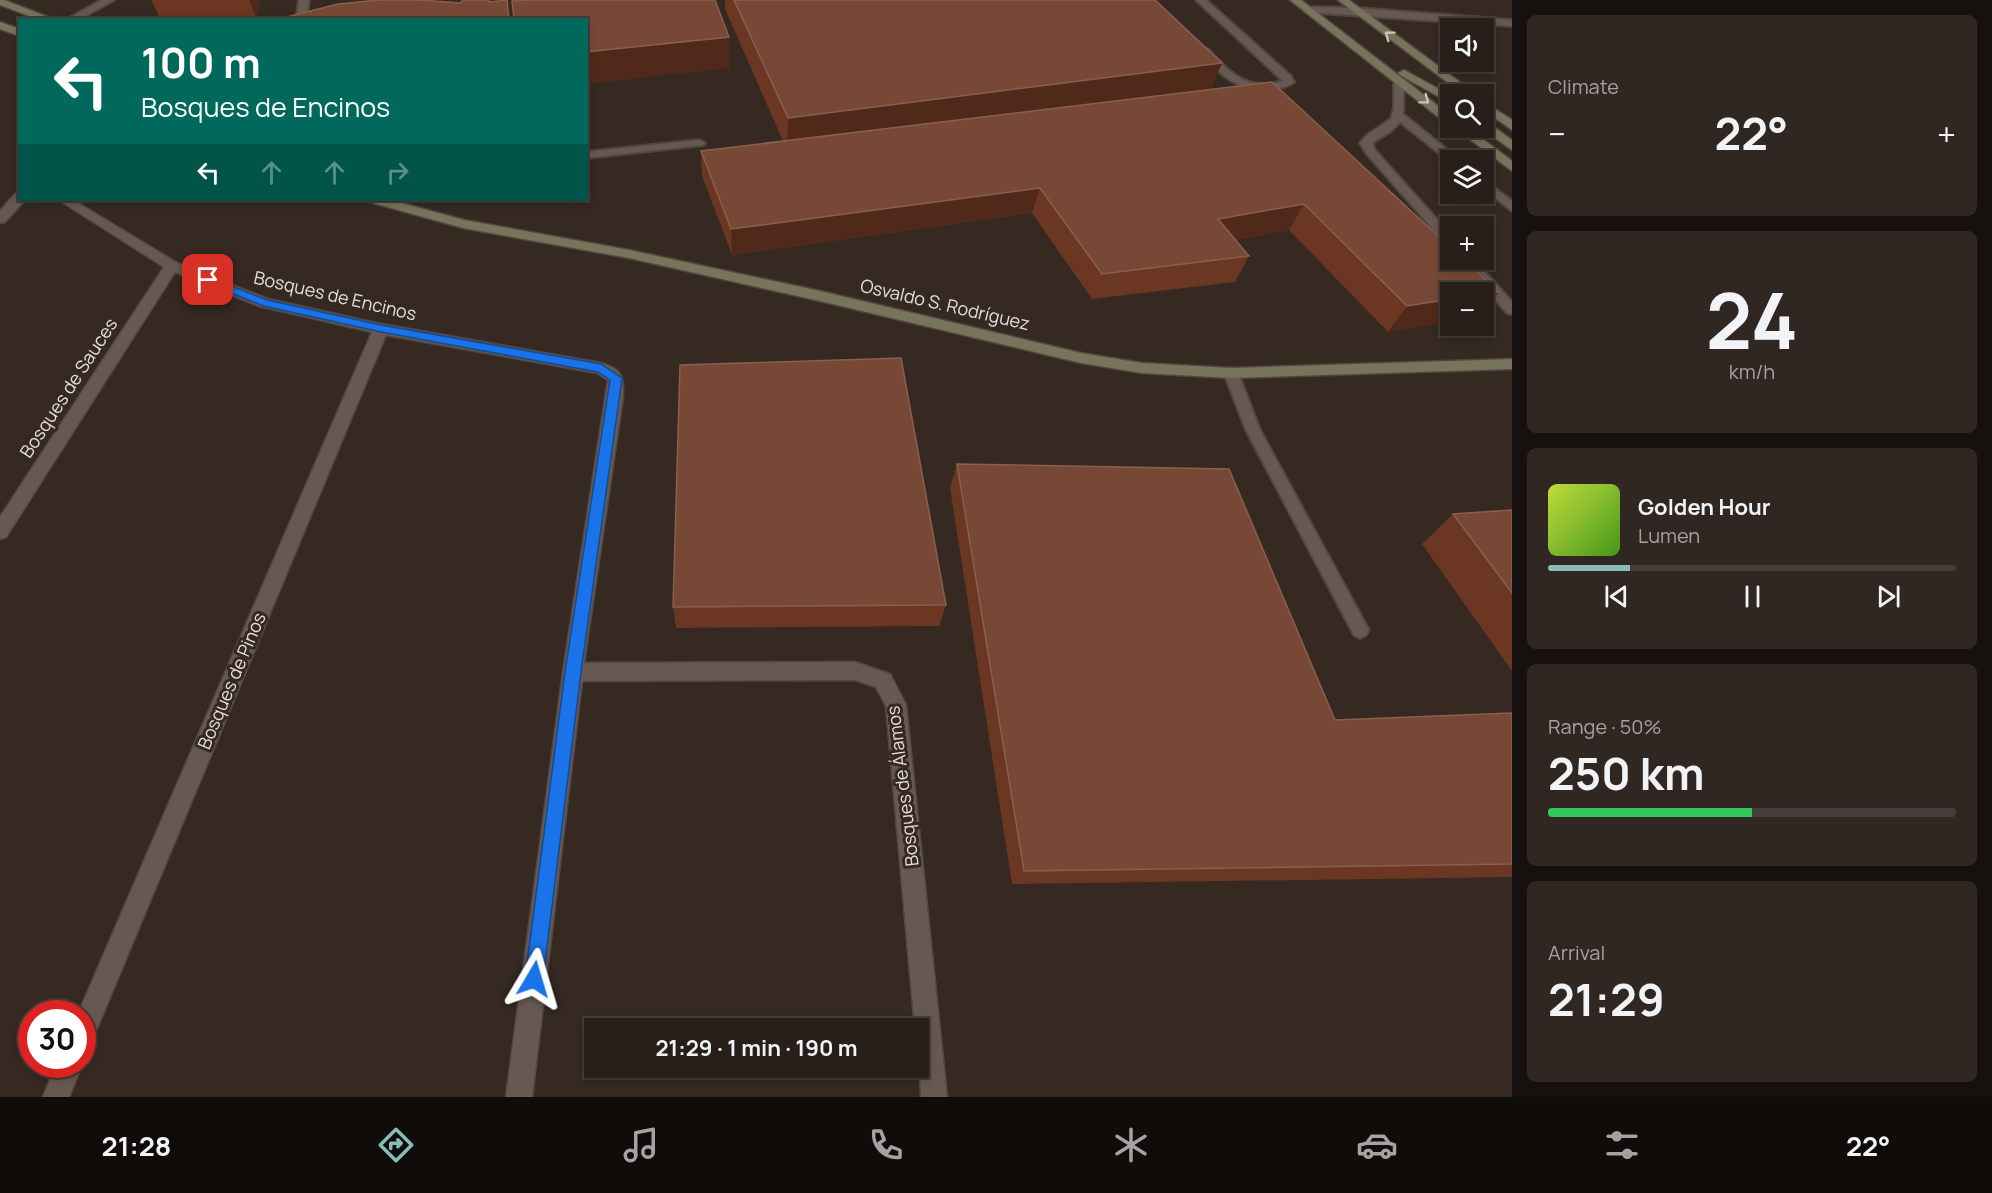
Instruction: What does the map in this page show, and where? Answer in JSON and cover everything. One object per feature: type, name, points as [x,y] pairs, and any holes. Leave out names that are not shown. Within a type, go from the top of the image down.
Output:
[{"type":"street","points":[[1295,0],[1440,112]]},
{"type":"street","points":[[1343,0],[1457,84]]},
{"type":"street","points":[[0,2],[45,18]]},
{"type":"street","points":[[0,25],[18,32]]},
{"type":"street","points":[[1350,42],[1440,94]]},
{"type":"street","points":[[1494,112],[1512,126]]},
{"type":"street","points":[[1494,132],[1512,146]]},
{"type":"street","points":[[1474,138],[1512,167]]},
{"type":"street","points":[[0,219],[18,199]]},
{"type":"street","name":"Bosques de Encinos","points":[[67,201],[172,266],[264,303],[381,329],[601,368],[616,378],[573,672]]},
{"type":"street","name":"Osvaldo S. Rodríguez","points":[[382,201],[464,224],[628,254],[820,296],[1081,358],[1142,368],[1231,373],[1512,364]]},
{"type":"street","name":"Bosques de Sauces","points":[[0,532],[172,266]]},
{"type":"street","name":"Bosques de Pinos","points":[[96,1001],[381,329]]},
{"type":"street","name":"Bosques de Álamos","points":[[573,672],[855,671],[884,680],[896,705],[934,1097]]},
{"type":"street","points":[[519,1097],[573,672]]},
{"type":"street","points":[[56,1097],[64,1078]]},
{"type":"lane","points":[[74,18],[109,0]]},
{"type":"lane","points":[[301,18],[304,0]]},
{"type":"lane","points":[[1194,42],[1236,83],[1245,87],[1264,88],[1288,82],[1287,78],[1201,0]]},
{"type":"lane","points":[[1308,10],[1357,10],[1512,23]]},
{"type":"lane","points":[[1399,80],[1399,116],[1396,123],[1370,137],[1366,143],[1370,151],[1440,230]]},
{"type":"lane","points":[[1399,116],[1442,150]]},
{"type":"lane","points":[[588,155],[699,143]]},
{"type":"lane","points":[[1494,192],[1512,207]]},
{"type":"lane","points":[[1476,270],[1512,310]]},
{"type":"lane","points":[[1231,373],[1253,430],[1360,630]]},
{"type":"building","points":[[379,0],[460,3],[463,0],[489,0],[489,2],[507,0],[509,18],[283,18],[338,4]]},
{"type":"building","points":[[715,0],[729,37],[588,52],[588,18],[514,18],[512,1]]},
{"type":"building","points":[[734,0],[1155,0],[1222,63],[788,118]]},
{"type":"building","points":[[1272,82],[1440,238],[1440,270],[1475,270],[1488,282],[1440,282],[1440,301],[1407,306],[1304,204],[1218,219],[1249,256],[1102,274],[1040,188],[731,229],[701,151]]},
{"type":"building","points":[[901,358],[946,605],[673,607],[680,365]]},
{"type":"building","points":[[957,464],[1229,469],[1335,720],[1512,713],[1512,864],[1024,871]]},
{"type":"building","points":[[1512,510],[1512,593],[1453,514]]},
{"type":"route","points":[[208,280],[264,303],[381,329],[601,368],[616,378],[573,672],[534,979]]}]
